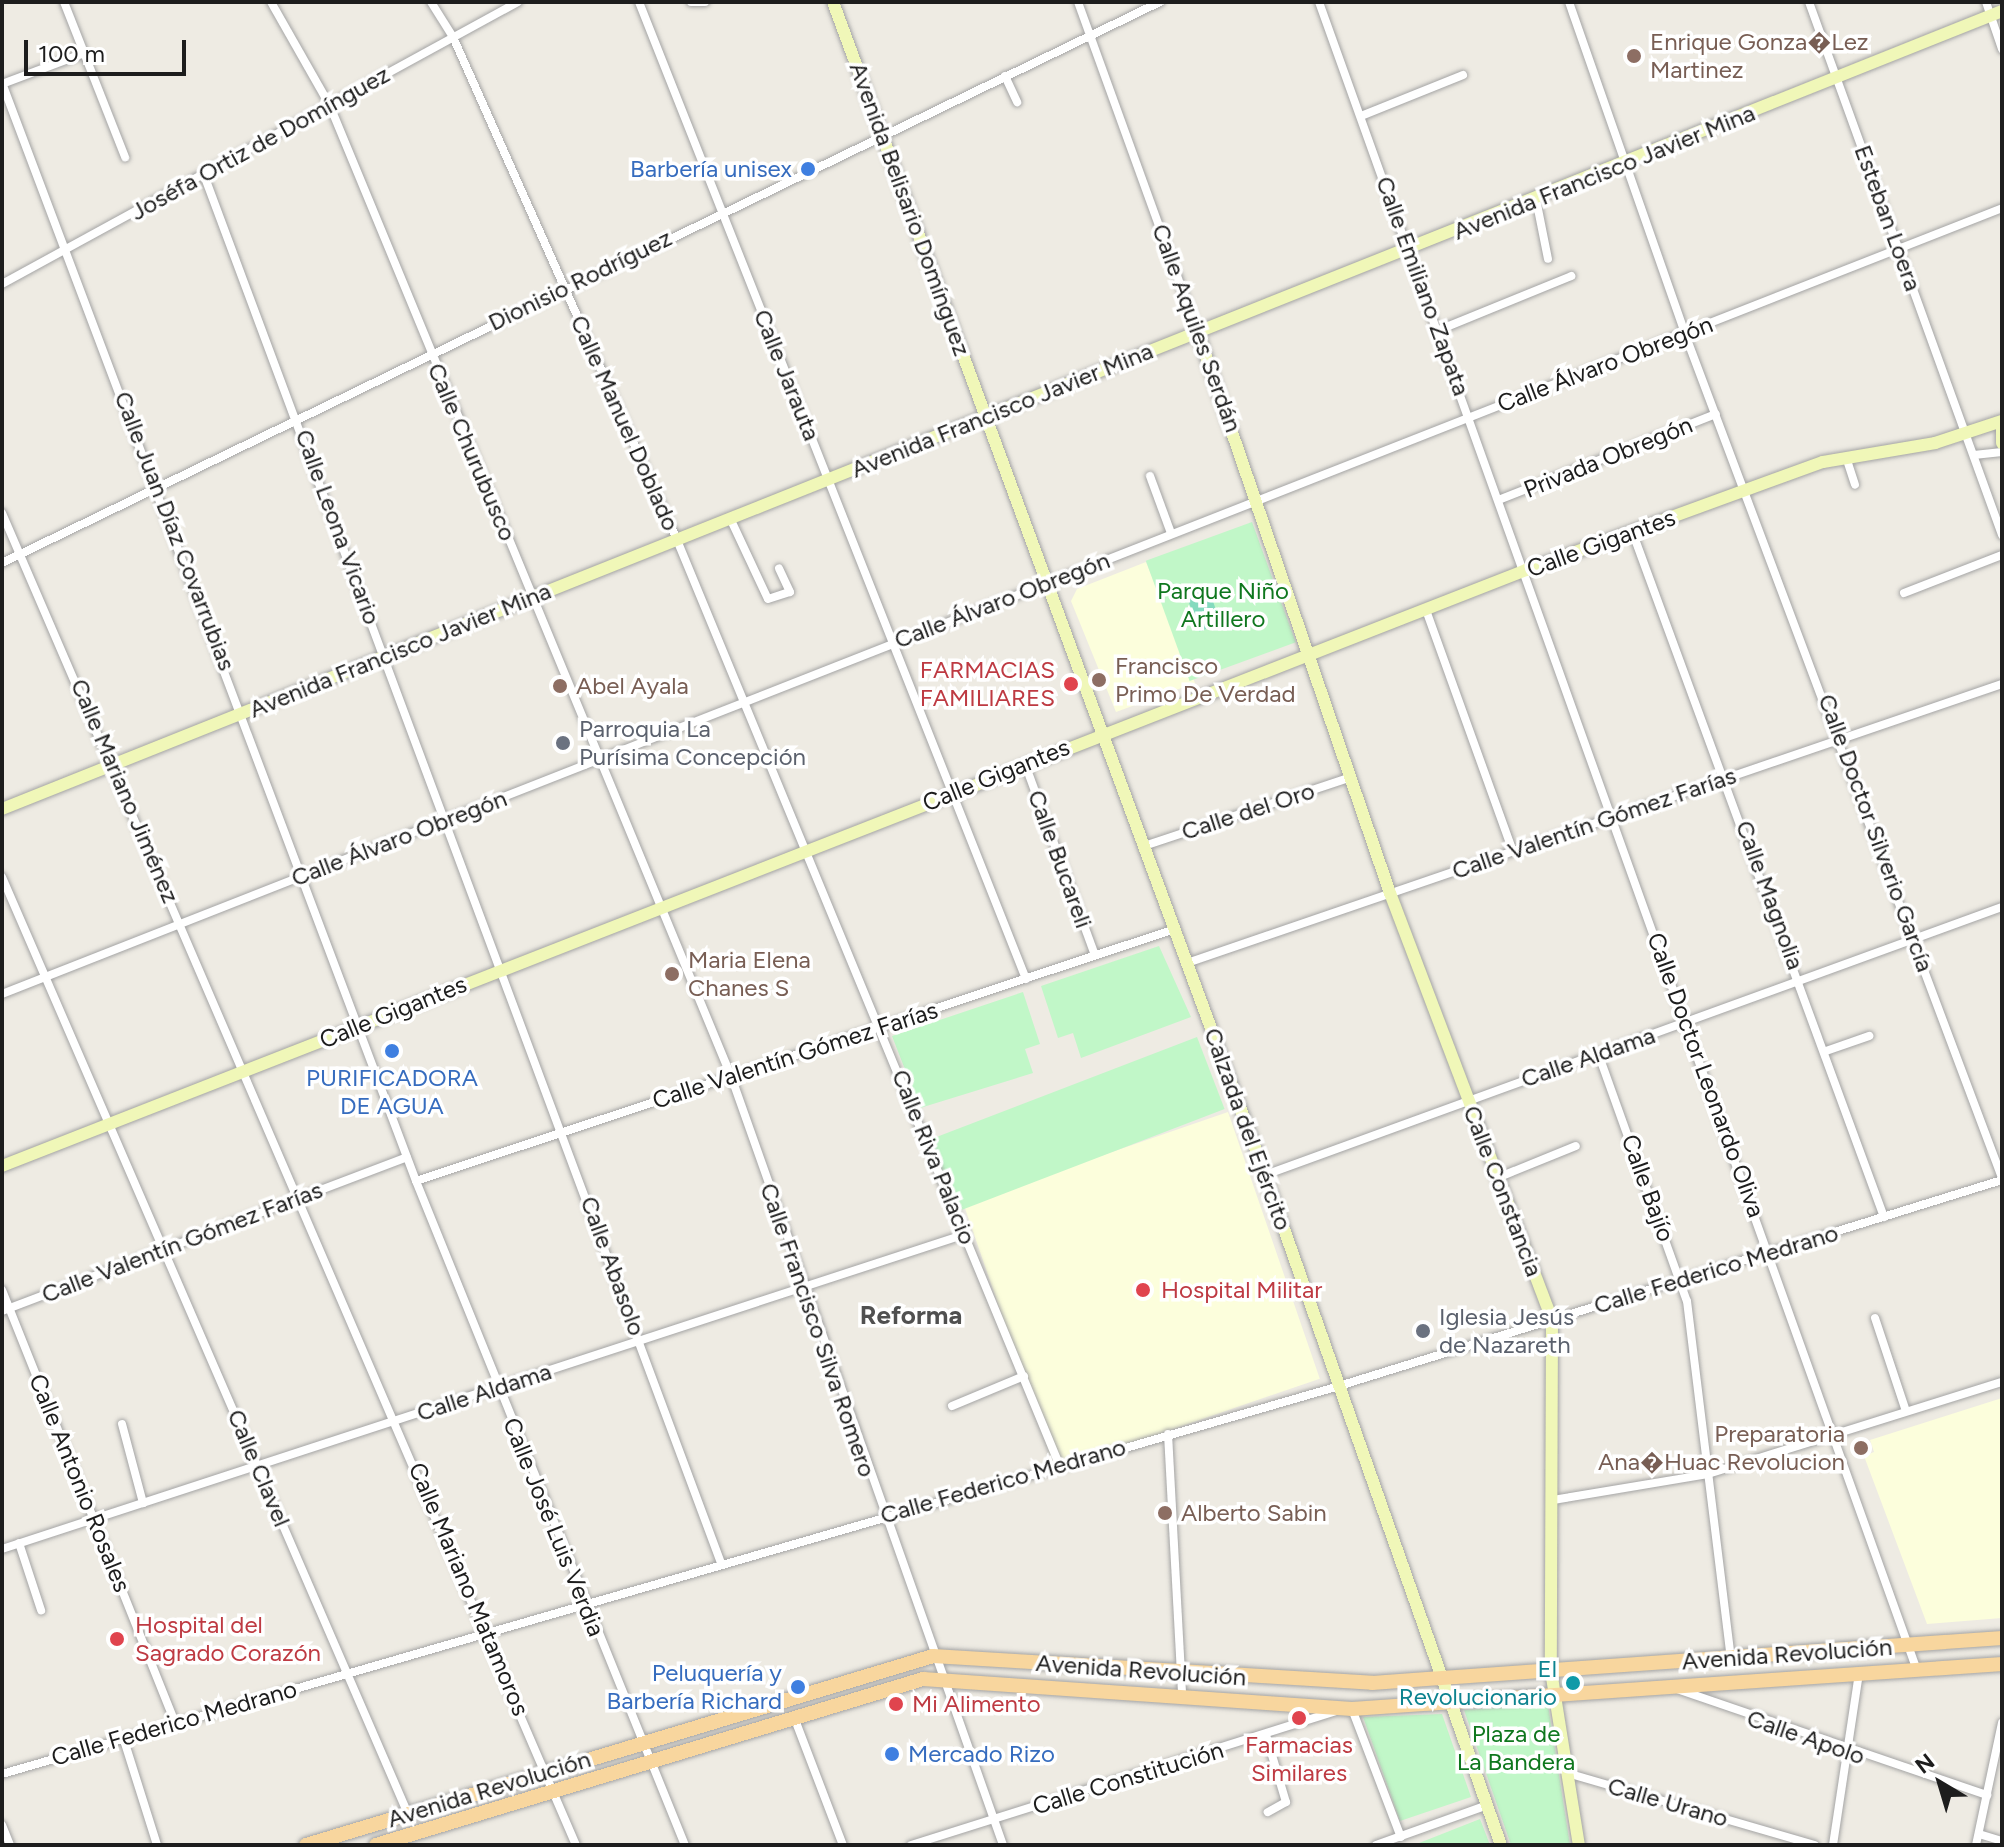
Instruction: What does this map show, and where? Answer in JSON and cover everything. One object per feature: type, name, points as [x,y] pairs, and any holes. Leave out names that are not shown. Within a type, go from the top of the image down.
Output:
[{"type":"main road","name":"Avenida Belisario Domínguez","points":[[833,2],[987,416]]},
{"type":"main road","name":"Avenida Francisco Javier Mina","points":[[2,809],[1626,164],[1996,13]]},
{"type":"main road","name":"Calle Aquiles Serdán","points":[[1198,333],[1314,655]]},
{"type":"main road","name":"Calzada del Ejército","points":[[987,416],[1265,1175],[1454,1701],[1501,1845]]},
{"type":"main road","name":"Calle Gigantes","points":[[2,1166],[1102,732],[1314,655],[1526,570],[1846,456],[1968,434],[2002,422]]},
{"type":"main road","points":[[2002,422],[2002,443]]},
{"type":"main road","name":"Calle Constancia","points":[[1314,655],[1390,893],[1552,1319],[1551,1671],[1579,1845]]},
{"type":"main road","name":"Avenida Revolución","points":[[306,1845],[642,1741],[933,1656],[1357,1683],[2002,1638]]},
{"type":"main road","name":"Avenida Revolución","points":[[376,1845],[418,1839],[554,1791],[794,1716],[941,1677],[1347,1708],[2002,1664]]},
{"type":"street","points":[[64,2],[125,157]]},
{"type":"street","name":"Calle Churubusco","points":[[271,2],[330,106],[429,353],[535,597],[662,907]]},
{"type":"street","name":"Calle Manuel Doblado","points":[[431,2],[453,37],[677,540],[807,850]]},
{"type":"street","name":"Joséfa Ortiz de Domínguez","points":[[2,284],[518,2]]},
{"type":"street","name":"Calle Jarauta","points":[[639,2],[1026,979]]},
{"type":"street","points":[[693,4],[705,2]]},
{"type":"street","name":"Calle Aquiles Serdán","points":[[1078,2],[1198,333]]},
{"type":"street","name":"Dionisio Rodríguez","points":[[2,563],[429,353],[1160,2]]},
{"type":"street","name":"Calle Emiliano Zapata","points":[[1319,2],[1526,570]]},
{"type":"street","name":"Calle Doctor Silverio García","points":[[1569,2],[1685,334],[1842,739],[2002,1179]]},
{"type":"street","name":"Esteban Loera","points":[[1809,2],[1968,434],[2002,535]]},
{"type":"street","points":[[1986,2],[1996,13],[2002,49]]},
{"type":"street","points":[[2,83],[84,53]]},
{"type":"street","points":[[1361,116],[1463,75]]},
{"type":"street","points":[[1005,76],[1017,102]]},
{"type":"street","name":"Calle Juan Díaz Covarrubias","points":[[2,83],[244,713],[359,1027]]},
{"type":"street","name":"Calle Leona Vicario","points":[[204,175],[298,418],[502,969]]},
{"type":"street","points":[[1536,199],[1548,259]]},
{"type":"street","name":"Calle Álvaro Obregón","points":[[2,994],[2002,208]]},
{"type":"street","points":[[1439,330],[1571,276]]},
{"type":"street","name":"Privada Obregón","points":[[1501,499],[1716,414]]},
{"type":"street","points":[[1974,455],[2002,452]]},
{"type":"street","points":[[1846,456],[1855,485]]},
{"type":"street","points":[[1150,476],[1171,533]]},
{"type":"street","name":"Calle Mariano Jiménez","points":[[2,513],[245,1070]]},
{"type":"street","points":[[730,518],[768,599],[790,592],[779,568]]},
{"type":"street","name":"Calle Magnolia","points":[[1632,531],[1728,778],[1884,1217]]},
{"type":"street","points":[[1904,593],[2002,555]]},
{"type":"street","name":"Calle Doctor Leonardo Oliva","points":[[1526,570],[1917,1670]]},
{"type":"street","points":[[1426,610],[1513,851]]},
{"type":"street","name":"Calle Valentín Gómez Farías","points":[[1187,963],[2002,684]]},
{"type":"street","name":"Calle Bucareli","points":[[1025,763],[1095,955]]},
{"type":"street","name":"Calle del Oro","points":[[1144,846],[1353,777]]},
{"type":"street","name":"Calle Riva Palacio","points":[[807,850],[1059,1464]]},
{"type":"street","name":"Calle Clavel","points":[[2,877],[408,1814]]},
{"type":"street","name":"Calle Francisco Silva Romero","points":[[662,907],[731,1076],[881,1516],[1003,1845]]},
{"type":"street","name":"Calle Aldama","points":[[1265,1175],[1468,1098],[1688,1022],[2002,907]]},
{"type":"street","name":"Calle Valentín Gómez Farías","points":[[416,1181],[1175,929]]},
{"type":"street","name":"Calle Abasolo","points":[[502,969],[721,1563]]},
{"type":"street","name":"Calle José Luis Verdia","points":[[359,1027],[497,1388],[685,1845]]},
{"type":"street","points":[[1826,1051],[1869,1036]]},
{"type":"street","name":"Calle Bajío","points":[[1598,1053],[1681,1279],[1731,1658]]},
{"type":"street","name":"Calle Mariano Matamoros","points":[[245,1070],[487,1630],[576,1845]]},
{"type":"street","points":[[1497,1178],[1576,1146]]},
{"type":"street","name":"Calle Valentín Gómez Farías","points":[[6,1309],[407,1157]]},
{"type":"street","name":"Calle Federico Medrano","points":[[2,1774],[174,1721],[1059,1464],[1339,1386],[2002,1179]]},
{"type":"street","name":"Calle Aldama","points":[[2,1549],[641,1343],[966,1234]]},
{"type":"street","name":"Calle Antonio Rosales","points":[[2,1290],[6,1309],[95,1520],[174,1721]]},
{"type":"street","points":[[1875,1318],[1906,1411]]},
{"type":"street","points":[[952,1406],[1024,1376]]},
{"type":"street","points":[[1553,1500],[1708,1474],[2002,1382]]},
{"type":"street","points":[[122,1424],[143,1503]]},
{"type":"street","points":[[1168,1434],[1182,1693]]},
{"type":"street","points":[[19,1543],[41,1610]]},
{"type":"street","points":[[1833,1845],[1859,1674]]},
{"type":"street","name":"Calle Apolo","points":[[1672,1688],[1847,1753],[1987,1795]]},
{"type":"street","points":[[1347,1708],[1401,1837]]},
{"type":"street","name":"Calle Constitución","points":[[911,1845],[935,1841],[1347,1708]]},
{"type":"street","points":[[794,1716],[843,1845]]},
{"type":"street","points":[[1976,1845],[2002,1723]]},
{"type":"street","points":[[1266,1735],[1286,1802],[1268,1812]]},
{"type":"street","points":[[123,1737],[157,1845]]},
{"type":"street","name":"Calle Urano","points":[[1567,1773],[1815,1845]]},
{"type":"street","points":[[1376,1845],[1488,1805]]},
{"type":"street","points":[[2,1825],[10,1845]]},
{"type":"street","points":[[1979,1834],[2002,1841]]},
{"type":"shaded area","points":[[1146,562],[1195,683],[1116,712],[1071,601],[1077,589]]},
{"type":"shaded area","name":"Hospital Militar","points":[[1228,1112],[1320,1379],[1055,1470],[963,1203]]},
{"type":"shaded area","points":[[2002,1398],[2002,1618],[1927,1624],[1864,1456],[1874,1452],[1870,1440]]},
{"type":"green space","name":"Parque Niño Artillero","points":[[1252,522],[1296,642],[1190,681],[1146,561]]},
{"type":"green space","points":[[1207,585],[1221,624],[1199,631],[1185,593]]},
{"type":"green space","points":[[1159,946],[1191,1017],[1081,1058],[1073,1033],[1058,1038],[1041,986]]},
{"type":"green space","points":[[1023,992],[1040,1044],[1025,1049],[1033,1073],[920,1108],[892,1036]]},
{"type":"green space","points":[[1197,1037],[1225,1109],[958,1211],[930,1139]]},
{"type":"green space","name":"Plaza de La Bandera","points":[[1548,1705],[1570,1845],[1511,1845],[1464,1710]]},
{"type":"green space","name":"Plaza de La Bandera","points":[[1442,1714],[1471,1797],[1400,1821],[1363,1717]]},
{"type":"green space","name":"Plaza de La Bandera","points":[[1480,1819],[1490,1845],[1414,1845]]},
{"type":"place","name":"Enrique Gonza�Lez Martinez","points":[[1634,56]]},
{"type":"place","name":"Barbería unisex","points":[[808,169]]},
{"type":"place","name":"Francisco Primo De Verdad","points":[[1099,680]]},
{"type":"place","name":"FARMACIAS FAMILIARES","points":[[1071,684]]},
{"type":"place","name":"Abel Ayala","points":[[560,686]]},
{"type":"place","name":"Parroquia La Purísima Concepción","points":[[563,743]]},
{"type":"place","name":"Maria Elena Chanes S","points":[[672,974]]},
{"type":"place","name":"PURIFICADORA DE AGUA","points":[[392,1051]]},
{"type":"place","name":"Hospital Militar","points":[[1143,1290]]},
{"type":"place","name":"Iglesia Jesús de Nazareth","points":[[1423,1331]]},
{"type":"place","name":"Preparatoria Ana�Huac Revolucion","points":[[1861,1448]]},
{"type":"place","name":"Alberto Sabin","points":[[1165,1513]]},
{"type":"place","name":"Hospital del Sagrado Corazón","points":[[117,1639]]},
{"type":"place","name":"El Revolucionario","points":[[1573,1683]]},
{"type":"place","name":"Peluquería y Barbería Richard","points":[[798,1687]]},
{"type":"place","name":"Mi Alimento","points":[[896,1704]]},
{"type":"place","name":"Farmacias Similares","points":[[1299,1718]]},
{"type":"place","name":"Mercado Rizo","points":[[892,1754]]},
{"type":"district","name":"Reforma","points":[[911,1316]]}]
